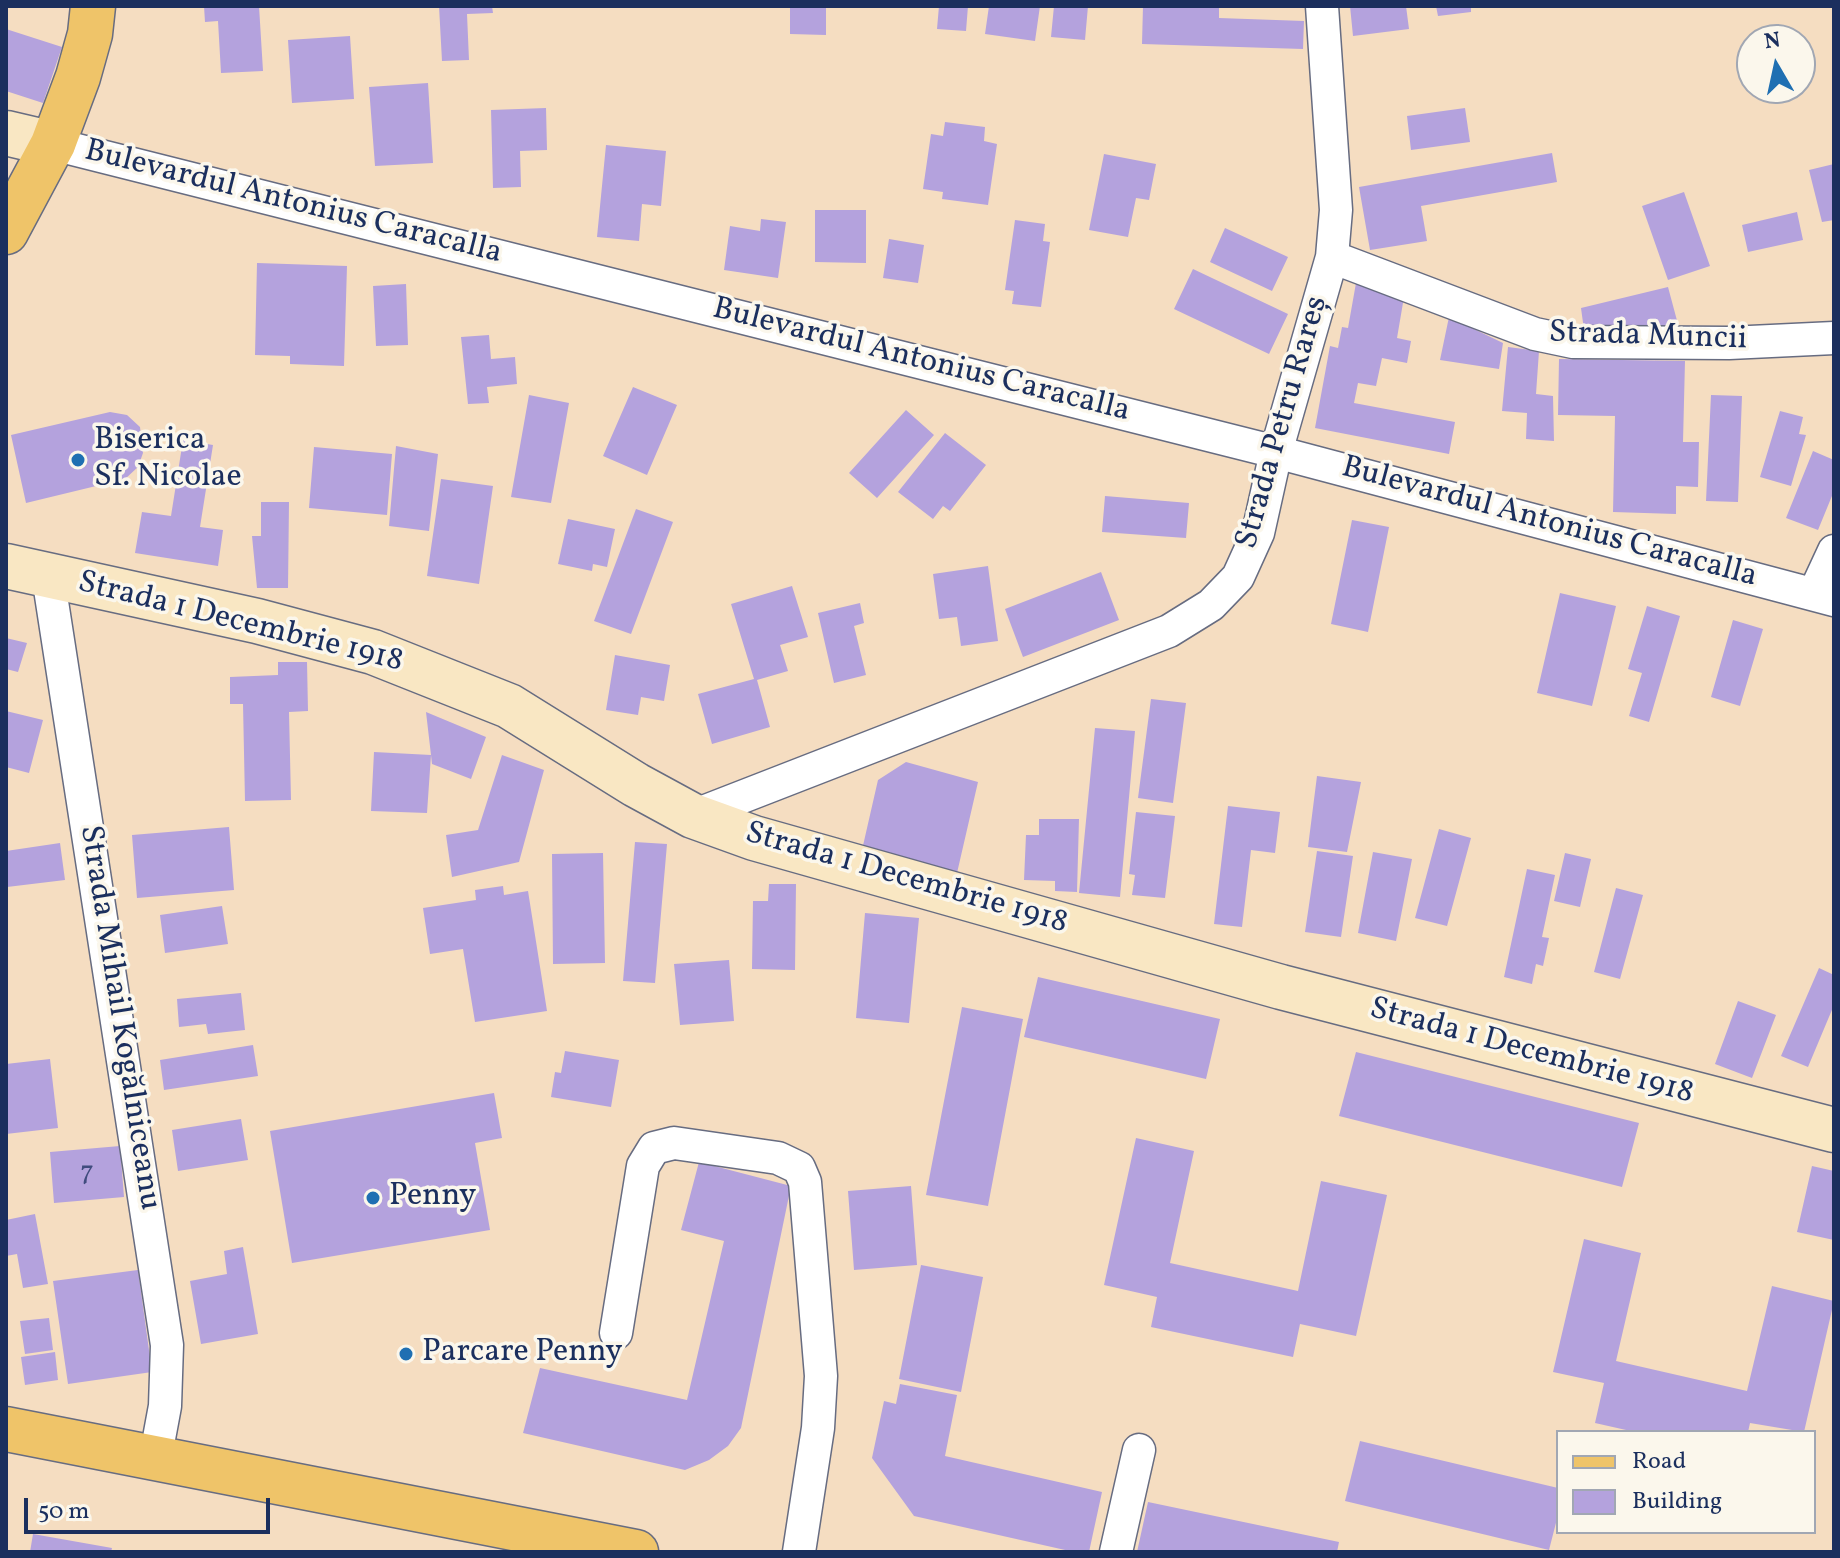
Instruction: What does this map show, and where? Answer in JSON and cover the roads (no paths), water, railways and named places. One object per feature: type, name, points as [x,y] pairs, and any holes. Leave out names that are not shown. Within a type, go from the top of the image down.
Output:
[{"type":"main road","points":[[6,232],[53,144],[78,77],[90,34],[93,6]]},
{"type":"main road","name":"Bulevardul Antonius Caracalla","points":[[6,133],[53,144]]},
{"type":"main road","name":"Strada 1 Decembrie 1918","points":[[6,566],[257,621],[373,652],[509,706],[636,785],[693,816],[754,838],[1266,983],[1834,1130]]},
{"type":"main road","points":[[6,1429],[636,1552]]},
{"type":"main road","points":[[6,1452],[62,1442]]},
{"type":"street","name":"Strada Petru Rareș","points":[[693,816],[1113,655],[1180,625],[1211,605],[1238,577],[1258,533],[1276,452],[1332,257],[1336,210],[1322,6]]},
{"type":"street","name":"Bulevardul Antonius Caracalla","points":[[53,144],[1276,452],[1824,597]]},
{"type":"street","name":"Strada Muncii","points":[[1332,257],[1535,334],[1573,342],[1729,343],[1834,338]]},
{"type":"street","points":[[1824,597],[1834,551]]},
{"type":"street","name":"Strada Mihail Kogălniceanu","points":[[48,576],[167,1345],[165,1406],[155,1460]]},
{"type":"street","points":[[616,1333],[643,1166],[654,1148],[674,1143],[778,1158],[799,1168],[806,1197],[821,1376],[818,1428],[799,1552]]},
{"type":"street","points":[[1116,1552],[1139,1450]]},
{"type":"place","name":"Biserica Sf. Nicolae","points":[[78,460]]},
{"type":"place","name":"Penny","points":[[373,1198]]},
{"type":"place","name":"Parcare Penny","points":[[406,1354]]}]
